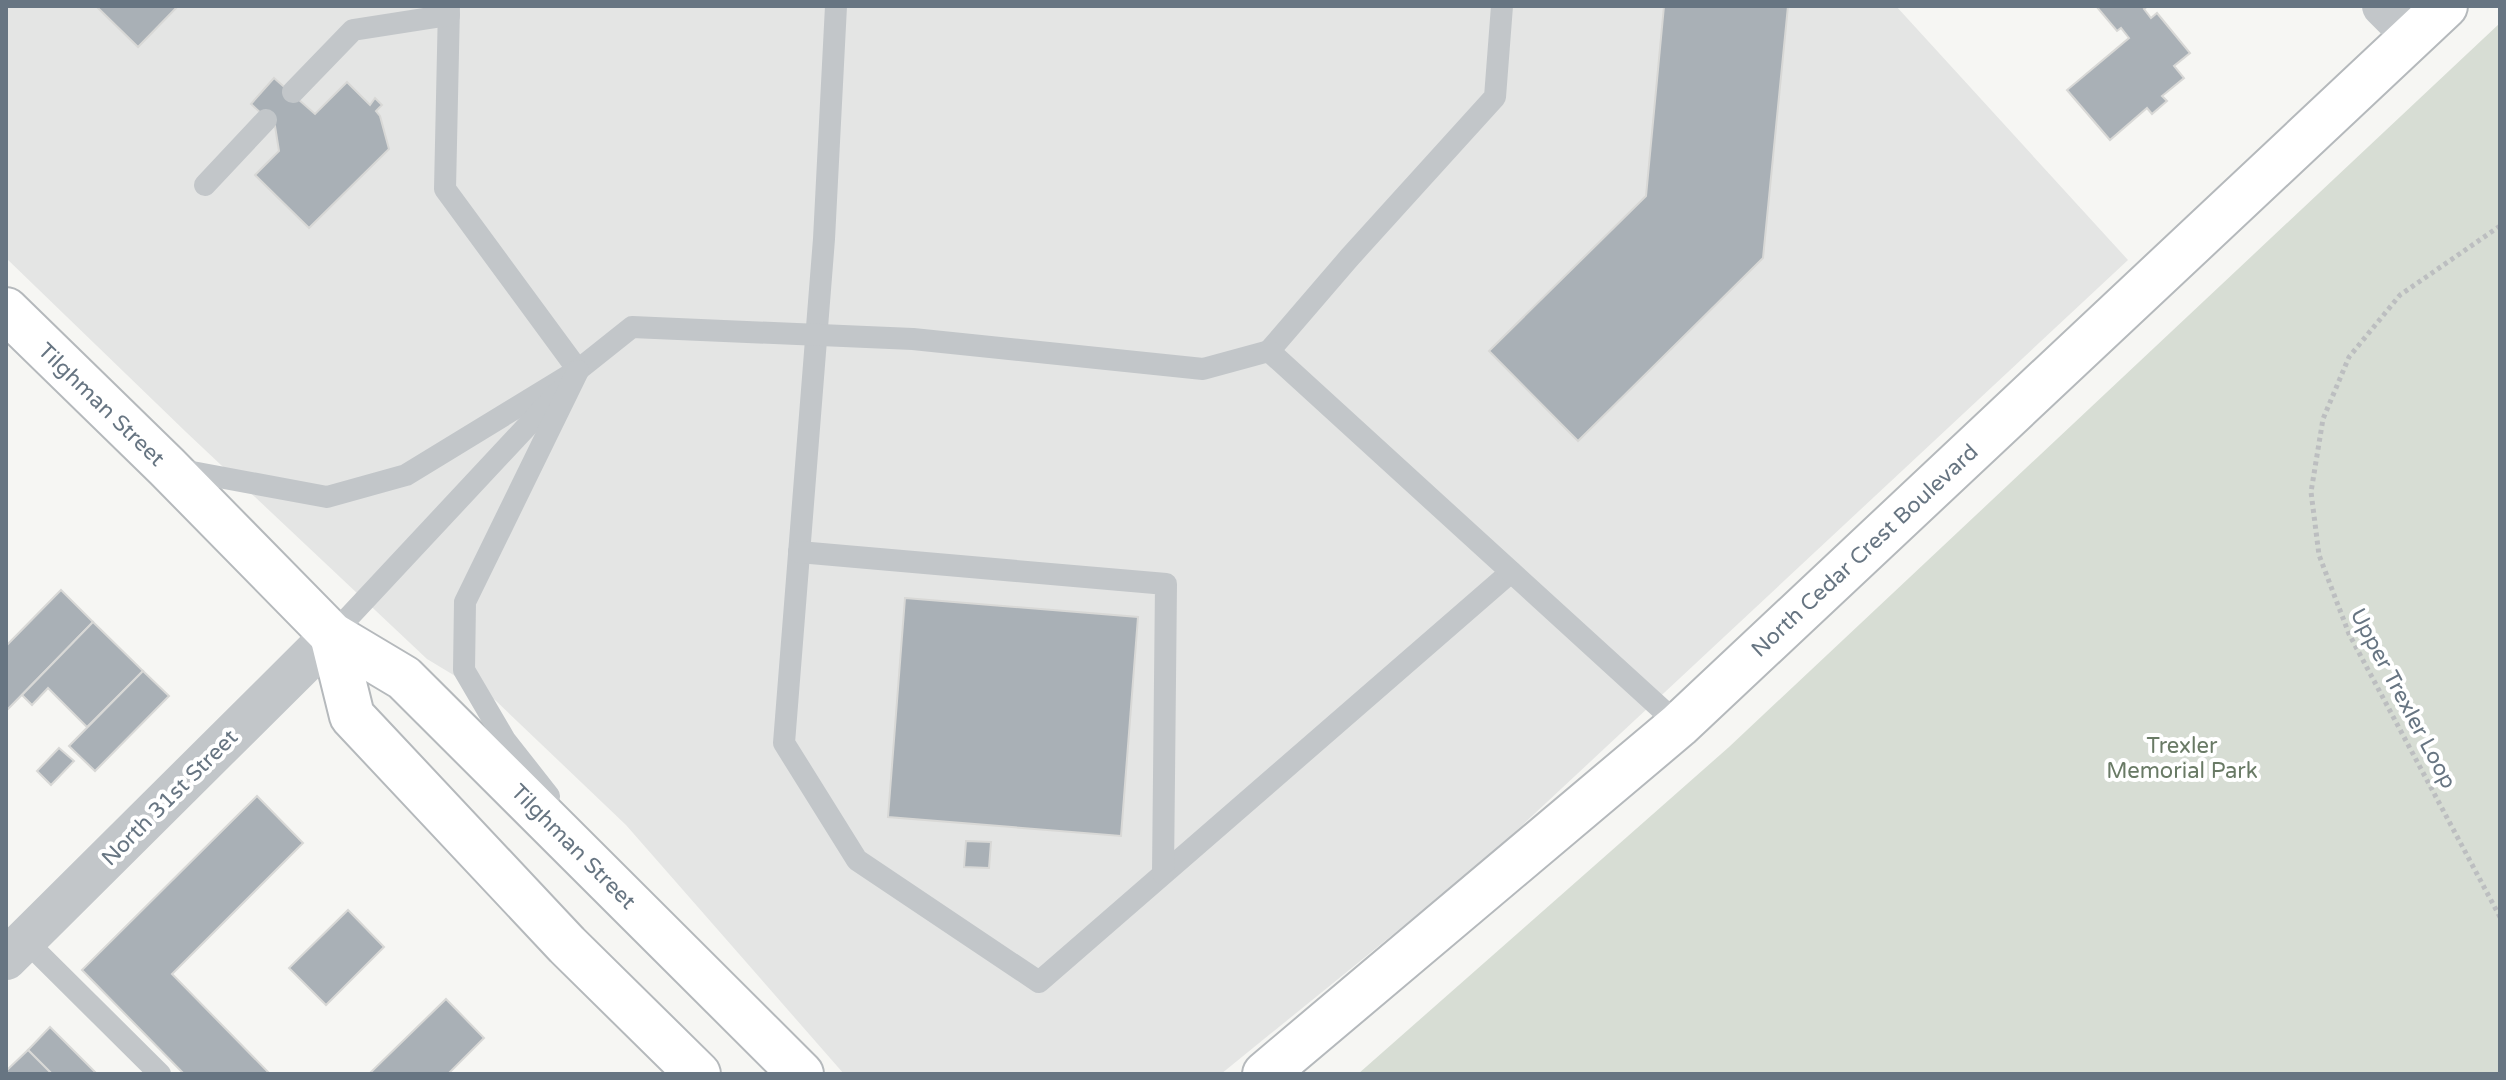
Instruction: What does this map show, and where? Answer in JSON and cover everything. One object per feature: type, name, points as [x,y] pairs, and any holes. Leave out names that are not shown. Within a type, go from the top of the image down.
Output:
[{"type":"main road","name":"North Cedar Crest Boulevard","points":[[1265,1074],[1679,725],[2398,21],[2445,6]]},
{"type":"main road","name":"Tilghman Street","points":[[6,310],[167,467],[332,635],[404,678],[801,1074]]},
{"type":"main road","points":[[332,635],[352,716],[567,945],[698,1074]]},
{"type":"street","name":"North 31st Street","points":[[16,949],[332,635]]},
{"type":"lane","points":[[836,6],[824,239],[784,743],[857,860],[1039,982],[1511,572]]},
{"type":"lane","points":[[167,467],[327,497],[406,475],[578,370],[632,327],[927,340],[1203,369],[1269,351],[1495,97],[1502,6]]},
{"type":"lane","points":[[293,92],[353,30],[449,10],[445,189],[578,370]]},
{"type":"lane","points":[[205,185],[266,120]]},
{"type":"lane","points":[[1269,351],[1679,725]]},
{"type":"lane","points":[[332,635],[578,370]]},
{"type":"lane","points":[[578,370],[465,602],[464,670],[505,740],[635,907]]},
{"type":"lane","points":[[799,552],[1166,584],[1163,873]]},
{"type":"lane","points":[[16,949],[160,1074]]},
{"type":"path","name":"Upper Trexler Loop","points":[[2500,226],[2400,295],[2349,357],[2323,419],[2311,492],[2319,555],[2349,634],[2500,917]]},
{"type":"shaded area","points":[[6,6],[1896,6],[2128,260],[1486,859],[1221,1074],[844,1074],[626,825],[495,700],[427,659],[6,258]]},
{"type":"green space","name":"Trexler Memorial Park","points":[[2500,23],[2500,1074],[1358,1074],[1729,747]]},
{"type":"building","points":[[96,6],[178,6],[138,47]]},
{"type":"building","points":[[1664,6],[1788,6],[1763,258],[1578,441],[1489,351],[1646,196]]},
{"type":"building","points":[[2096,6],[2148,6],[2144,9],[2151,18],[2157,13],[2190,53],[2174,66],[2184,78],[2162,96],[2167,101],[2152,114],[2147,108],[2110,140],[2067,90],[2129,38],[2121,28],[2117,31]]},
{"type":"building","points":[[274,78],[315,114],[347,82],[370,105],[375,98],[382,105],[376,111],[389,149],[309,228],[255,175],[279,151],[275,126],[251,104]]},
{"type":"building","points":[[61,590],[93,622],[6,711],[6,646]]},
{"type":"building","points":[[905,598],[1138,617],[1121,836],[888,817]]},
{"type":"building","points":[[93,622],[143,671],[87,727],[48,688],[32,705],[22,695]]},
{"type":"building","points":[[143,671],[169,696],[95,771],[69,746]]},
{"type":"building","points":[[59,748],[74,761],[51,785],[37,771]]},
{"type":"building","points":[[257,796],[303,843],[172,974],[270,1074],[184,1074],[82,970]]},
{"type":"building","points":[[966,841],[991,842],[989,868],[964,867]]},
{"type":"building","points":[[348,910],[384,947],[326,1005],[289,968]]},
{"type":"building","points":[[446,999],[484,1038],[448,1074],[369,1074]]},
{"type":"building","points":[[50,1027],[97,1074],[52,1074],[28,1050]]},
{"type":"building","points":[[28,1050],[52,1074],[9,1074],[6,1071]]}]
